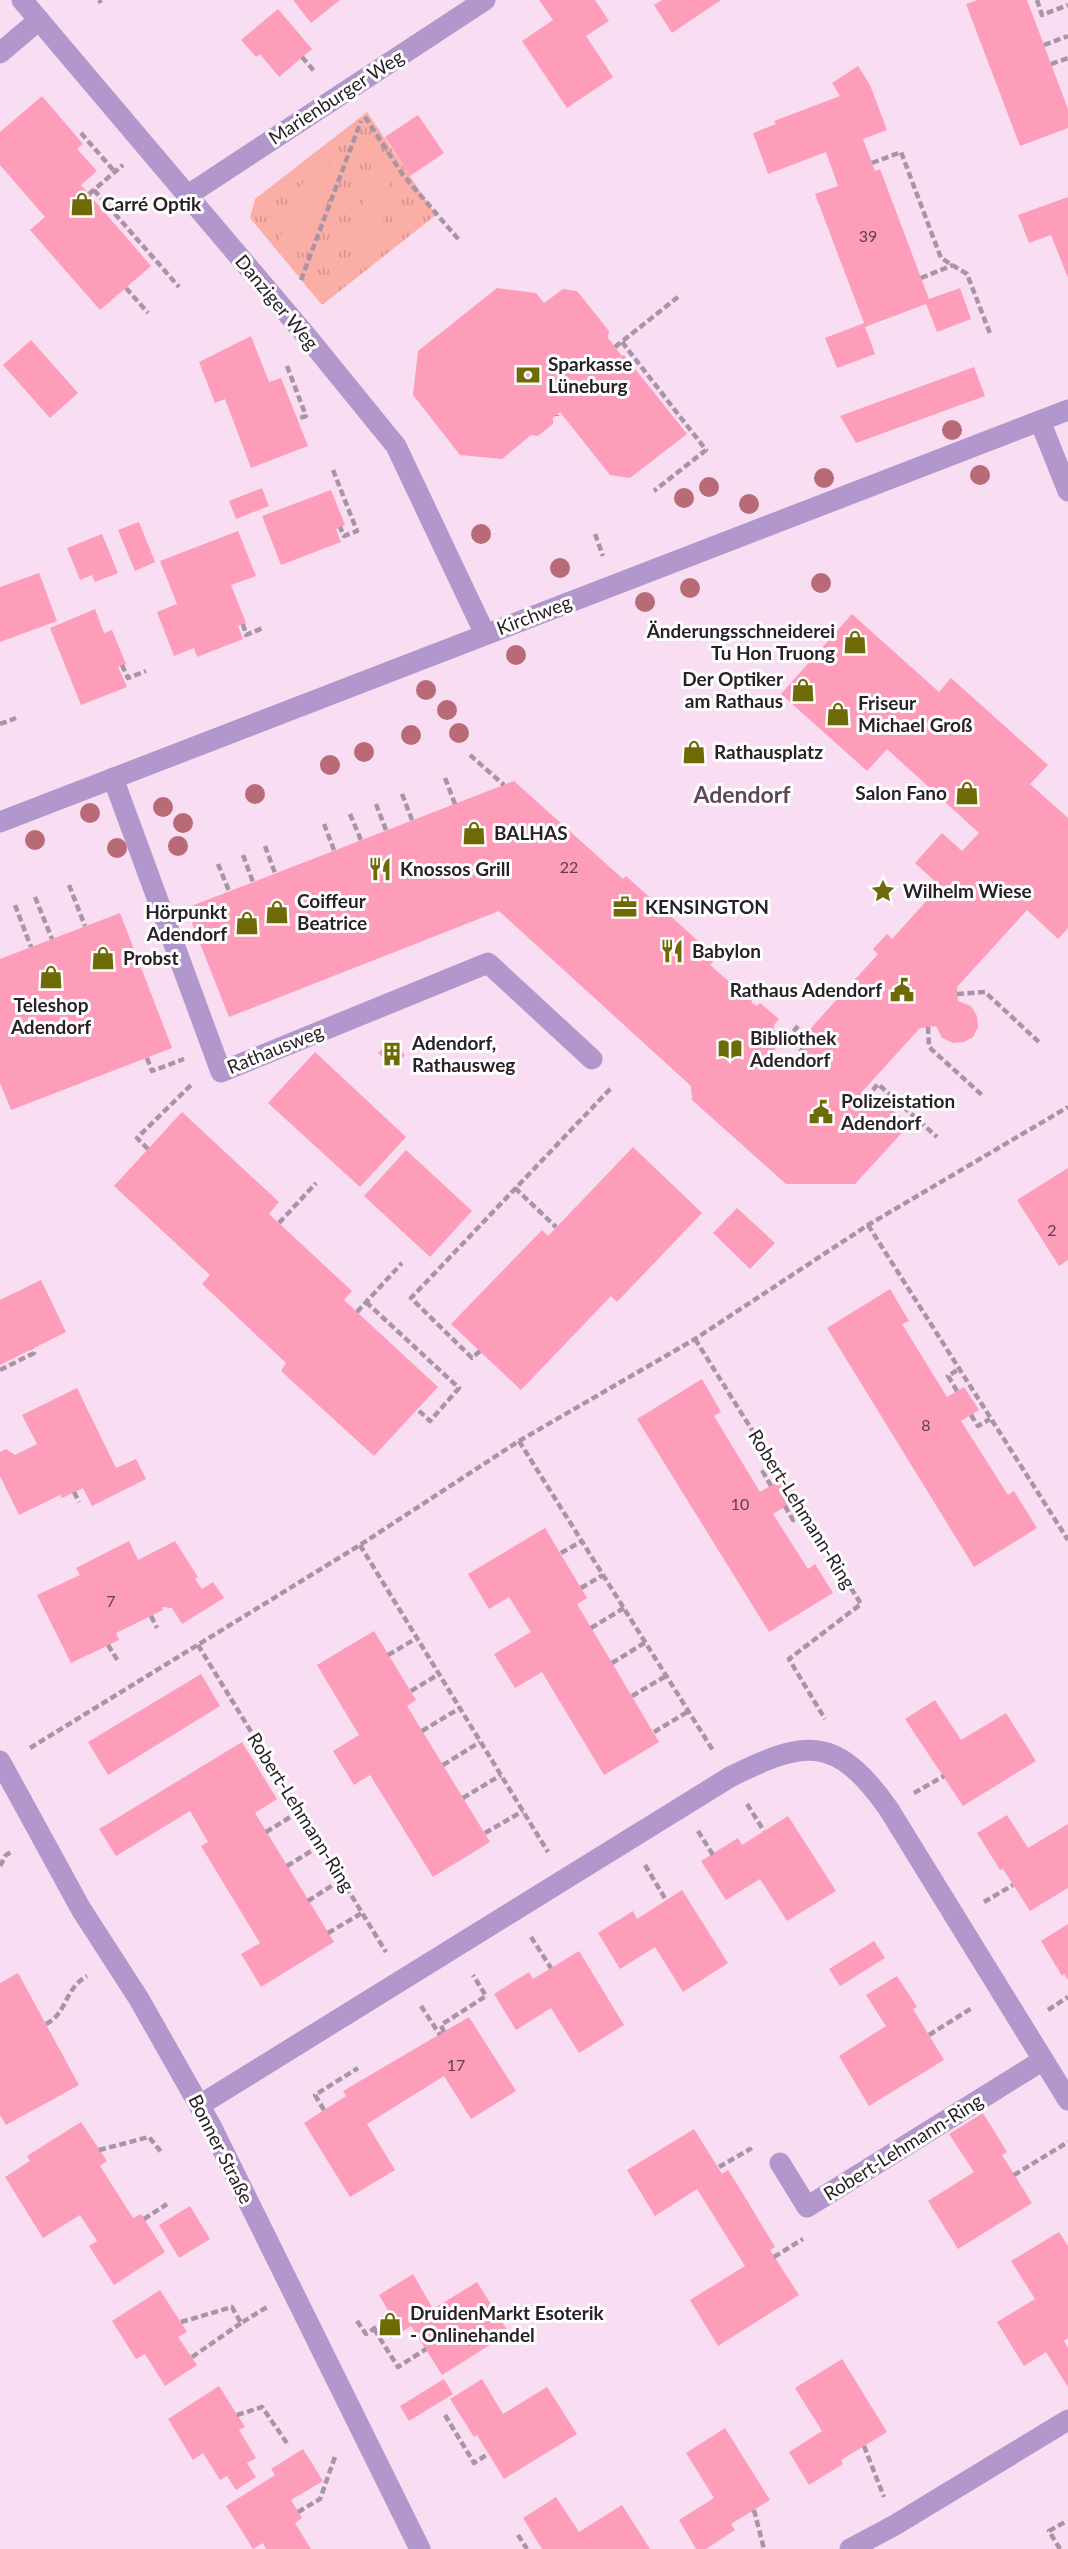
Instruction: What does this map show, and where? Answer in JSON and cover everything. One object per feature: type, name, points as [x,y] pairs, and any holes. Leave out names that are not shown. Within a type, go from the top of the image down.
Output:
[{"type":"street","name":"Danziger Weg","points":[[22,0],[289,314],[396,446],[485,634]]},
{"type":"street","name":"Marienburger Weg","points":[[188,195],[485,0]]},
{"type":"street","points":[[0,53],[39,20]]},
{"type":"street","name":"Kirchweg","points":[[0,822],[1068,410]]},
{"type":"street","points":[[1040,421],[1068,491]]},
{"type":"street","name":"Rathausweg","points":[[113,778],[221,1072],[488,964],[592,1059]]},
{"type":"street","points":[[200,2105],[730,1777],[768,1758],[815,1748],[851,1764],[869,1782],[888,1808],[1068,2100]]},
{"type":"street","name":"Bonner Straße","points":[[1,1763],[63,1878],[139,1999],[200,2105],[420,2549]]},
{"type":"street","name":"Robert-Lehmann-Ring","points":[[780,2163],[807,2207],[1043,2060]]},
{"type":"street","points":[[850,2549],[895,2525],[1068,2420]]},
{"type":"path","points":[[1037,0],[1042,15],[1068,5]]},
{"type":"path","points":[[1044,45],[1068,36]]},
{"type":"path","points":[[1051,64],[1068,58]]},
{"type":"path","points":[[289,314],[363,114],[403,174],[458,240]]},
{"type":"path","points":[[81,133],[115,172]]},
{"type":"path","points":[[146,145],[92,192],[178,287]]},
{"type":"path","points":[[872,163],[901,152],[941,258],[967,274],[991,336]]},
{"type":"path","points":[[921,278],[953,265]]},
{"type":"path","points":[[126,288],[148,313]]},
{"type":"path","points":[[615,347],[678,297]]},
{"type":"path","points":[[622,342],[706,450],[654,491]]},
{"type":"path","points":[[285,361],[306,416],[298,419]]},
{"type":"path","points":[[334,470],[357,531],[344,536],[340,527]]},
{"type":"path","points":[[243,624],[246,635],[263,628]]},
{"type":"path","points":[[122,665],[128,678],[146,671]]},
{"type":"path","points":[[0,724],[16,718]]},
{"type":"path","points":[[470,755],[504,785]]},
{"type":"path","points":[[445,778],[455,804]]},
{"type":"path","points":[[402,794],[412,820]]},
{"type":"path","points":[[376,804],[386,830]]},
{"type":"path","points":[[350,814],[361,840]]},
{"type":"path","points":[[324,824],[334,850]]},
{"type":"path","points":[[265,846],[275,873]]},
{"type":"path","points":[[243,855],[253,882]]},
{"type":"path","points":[[218,864],[229,891]]},
{"type":"path","points":[[69,885],[85,926]]},
{"type":"path","points":[[35,897],[52,939]]},
{"type":"path","points":[[15,905],[31,947]]},
{"type":"path","points":[[957,994],[985,992],[1041,1044]]},
{"type":"path","points":[[798,1026],[788,1038],[802,1051]]},
{"type":"path","points":[[928,1027],[929,1047],[983,1096]]},
{"type":"path","points":[[147,1058],[152,1071],[214,1054]]},
{"type":"path","points":[[148,1149],[136,1138],[214,1054]]},
{"type":"path","points":[[480,1351],[472,1358],[411,1298],[618,1081]]},
{"type":"path","points":[[866,1098],[878,1084],[937,1137]]},
{"type":"path","points":[[1,1763],[360,1545],[519,1441],[695,1339],[868,1225],[1068,1107]]},
{"type":"path","points":[[279,1223],[316,1183]]},
{"type":"path","points":[[515,1188],[556,1227]]},
{"type":"path","points":[[868,1225],[1068,1540]]},
{"type":"path","points":[[357,1312],[402,1263]]},
{"type":"path","points":[[366,1302],[460,1388],[429,1421],[417,1409]]},
{"type":"path","name":"Robert-Lehmann-Ring","points":[[695,1339],[862,1604],[789,1659],[831,1728]]},
{"type":"path","points":[[0,1370],[34,1353],[32,1349]]},
{"type":"path","points":[[957,1391],[948,1376],[959,1369]]},
{"type":"path","points":[[971,1415],[978,1426],[990,1419]]},
{"type":"path","points":[[519,1441],[730,1777]]},
{"type":"path","points":[[771,1486],[763,1472],[775,1465]]},
{"type":"path","points":[[74,1492],[79,1502]]},
{"type":"path","points":[[785,1506],[793,1520],[805,1512]]},
{"type":"path","points":[[561,1553],[582,1541]]},
{"type":"path","points":[[360,1545],[564,1879]]},
{"type":"path","points":[[581,1588],[603,1575]]},
{"type":"path","points":[[591,1628],[624,1608]]},
{"type":"path","points":[[151,1616],[157,1629]]},
{"type":"path","points":[[388,1655],[417,1638]]},
{"type":"path","points":[[612,1663],[646,1642]]},
{"type":"path","points":[[108,1645],[118,1661]]},
{"type":"path","name":"Robert-Lehmann-Ring","points":[[198,1645],[403,1979]]},
{"type":"path","points":[[411,1691],[439,1674]]},
{"type":"path","points":[[632,1696],[666,1676]]},
{"type":"path","points":[[422,1731],[460,1708]]},
{"type":"path","points":[[654,1732],[689,1711]]},
{"type":"path","points":[[443,1765],[480,1742]]},
{"type":"path","points":[[463,1798],[501,1775]]},
{"type":"path","points":[[266,1832],[300,1811]]},
{"type":"path","points":[[485,1833],[523,1811]]},
{"type":"path","points":[[629,1840],[666,1900]]},
{"type":"path","points":[[287,1866],[321,1845]]},
{"type":"path","points":[[308,1900],[342,1879]]},
{"type":"path","points":[[328,1933],[362,1913]]},
{"type":"path","points":[[444,2032],[441,2025],[486,1996],[455,1947]]},
{"type":"path","points":[[46,2024],[55,2020],[75,1983],[114,1961]]},
{"type":"path","points":[[929,2035],[1000,1990]]},
{"type":"path","points":[[324,2110],[316,2095],[358,2068]]},
{"type":"path","points":[[99,2150],[149,2137],[162,2153]]},
{"type":"path","points":[[1014,2175],[1068,2142]]},
{"type":"path","points":[[144,2219],[167,2204]]},
{"type":"path","points":[[192,2357],[293,2291]]},
{"type":"path","points":[[181,2322],[232,2307],[241,2323]]},
{"type":"path","points":[[357,2321],[366,2334],[382,2324]]},
{"type":"path","points":[[374,2329],[398,2367],[426,2349]]},
{"type":"path","points":[[237,2415],[262,2407],[289,2446]]},
{"type":"path","points":[[444,2414],[474,2463],[488,2454]]},
{"type":"path","points":[[863,2446],[895,2525]]},
{"type":"path","points":[[299,2512],[320,2498],[338,2449]]},
{"type":"path","points":[[754,2510],[764,2549]]},
{"type":"path","points":[[1060,2549],[1049,2531],[1065,2522]]},
{"type":"path","points":[[518,2535],[527,2549]]},
{"type":"green space","points":[[367,112],[436,215],[322,305],[250,218],[255,199]]},
{"type":"green space","points":[[313,159],[338,169],[304,253],[278,243]]},
{"type":"green space","points":[[371,165],[393,170],[375,263],[352,258]]},
{"type":"building","points":[[293,0],[340,0],[311,23]]},
{"type":"building","points":[[539,0],[595,0],[609,21],[586,36],[613,77],[567,108],[522,41],[553,20]]},
{"type":"building","points":[[662,0],[721,0],[672,33],[654,5]]},
{"type":"building","points":[[978,0],[1027,0],[1068,109],[1068,128],[1020,146],[966,4]]},
{"type":"building","points":[[278,9],[312,49],[279,77],[260,54],[256,57],[241,40]]},
{"type":"building","points":[[858,66],[870,85],[887,130],[863,139],[875,171],[880,169],[929,299],[960,288],[971,319],[937,332],[926,304],[865,327],[875,354],[837,368],[825,338],[864,323],[815,194],[838,186],[826,152],[768,174],[753,133],[776,124],[774,121],[840,96],[832,83]]},
{"type":"building","points":[[42,96],[83,144],[77,149],[97,171],[81,185],[151,266],[100,310],[30,230],[45,217],[0,165],[0,132]]},
{"type":"building","points":[[418,115],[444,153],[410,176],[385,137]]},
{"type":"building","points":[[1068,197],[1068,278],[1051,235],[1029,243],[1018,215]]},
{"type":"building","name":"Sparkasse Lüneburg","points":[[497,288],[536,293],[544,303],[563,289],[577,291],[609,331],[608,338],[687,434],[630,478],[610,475],[560,412],[553,418],[553,424],[538,436],[531,435],[502,459],[460,455],[413,395],[418,351]]},
{"type":"building","points":[[251,336],[269,382],[281,378],[308,446],[251,468],[225,399],[215,403],[199,362]]},
{"type":"building","points":[[31,340],[78,393],[50,418],[3,365]]},
{"type":"building","points":[[974,367],[985,396],[856,443],[840,416]]},
{"type":"building","points":[[262,488],[269,506],[236,519],[229,501]]},
{"type":"building","points":[[331,490],[345,525],[336,529],[341,542],[281,565],[262,516]]},
{"type":"building","points":[[139,522],[155,562],[135,571],[118,530]]},
{"type":"building","points":[[238,531],[256,576],[231,585],[246,623],[238,626],[243,639],[197,657],[194,648],[174,656],[157,612],[177,604],[160,561]]},
{"type":"building","points":[[102,534],[118,573],[95,582],[92,575],[80,580],[67,548]]},
{"type":"building","points":[[39,573],[57,621],[0,642],[0,587]]},
{"type":"building","points":[[95,609],[104,633],[112,630],[126,664],[118,667],[127,687],[81,705],[50,628]]},
{"type":"building","points":[[852,614],[939,692],[951,678],[1048,765],[1030,784],[1068,818],[1068,928],[1058,939],[1027,910],[957,987],[958,1001],[971,1006],[977,1016],[978,1027],[973,1037],[964,1042],[953,1043],[942,1038],[936,1026],[920,1028],[861,1093],[871,1102],[885,1103],[909,1125],[855,1184],[786,1184],[692,1100],[691,1086],[499,911],[229,1017],[186,908],[514,781],[623,879],[626,876],[717,958],[710,965],[733,985],[736,981],[754,998],[751,1002],[757,1006],[760,1003],[779,1019],[774,1025],[776,1064],[790,1065],[807,1045],[801,1039],[878,954],[873,949],[887,934],[892,939],[940,886],[915,863],[942,833],[962,851],[979,833],[887,749],[867,771],[781,694]]},
{"type":"building","points":[[120,913],[172,1048],[11,1110],[0,1083],[0,959]]},
{"type":"building","name":"Adendorf, Rathausweg","points":[[390,1041],[405,1055],[394,1067],[378,1053]]},
{"type":"building","points":[[315,1052],[406,1137],[360,1187],[268,1103]]},
{"type":"building","points":[[182,1112],[279,1202],[269,1214],[352,1291],[344,1300],[438,1387],[374,1456],[281,1371],[286,1363],[202,1284],[210,1275],[114,1186]]},
{"type":"building","points":[[633,1147],[702,1213],[617,1302],[611,1296],[521,1390],[451,1324],[542,1230],[548,1236]]},
{"type":"building","points":[[406,1150],[472,1211],[430,1257],[364,1196]]},
{"type":"building","points":[[1068,1168],[1068,1260],[1059,1266],[1017,1200]]},
{"type":"building","points":[[737,1208],[775,1243],[750,1269],[713,1233]]},
{"type":"building","points":[[41,1280],[66,1332],[0,1365],[0,1300]]},
{"type":"building","points":[[890,1289],[909,1321],[902,1324],[947,1397],[964,1387],[979,1410],[961,1421],[1008,1495],[1014,1491],[1037,1528],[974,1567],[827,1328]]},
{"type":"building","points":[[702,1379],[721,1412],[714,1416],[760,1492],[781,1480],[794,1501],[773,1514],[808,1569],[815,1564],[833,1593],[769,1632],[637,1419]]},
{"type":"building","points":[[77,1388],[116,1468],[136,1459],[146,1479],[92,1506],[83,1488],[62,1498],[60,1495],[19,1515],[0,1476],[0,1452],[6,1449],[15,1455],[37,1444],[22,1415]]},
{"type":"building","points":[[545,1528],[587,1598],[577,1604],[659,1742],[604,1775],[542,1672],[515,1688],[494,1654],[531,1632],[509,1597],[489,1609],[468,1574]]},
{"type":"building","points":[[129,1541],[138,1560],[175,1541],[198,1577],[195,1579],[202,1589],[213,1582],[224,1598],[182,1624],[172,1608],[162,1607],[163,1610],[116,1633],[119,1640],[71,1663],[37,1595],[80,1575],[76,1568]]},
{"type":"building","points":[[374,1631],[416,1700],[407,1706],[490,1842],[433,1877],[370,1775],[354,1785],[333,1751],[359,1735],[317,1665]]},
{"type":"building","points":[[201,1674],[220,1706],[108,1775],[88,1742]]},
{"type":"building","points":[[935,1700],[961,1740],[1006,1713],[1036,1761],[963,1806],[905,1719]]},
{"type":"building","points":[[242,1742],[277,1799],[255,1813],[334,1942],[261,1987],[241,1954],[260,1943],[201,1846],[208,1842],[190,1811],[116,1856],[99,1829]]},
{"type":"building","points":[[1007,1815],[1028,1848],[1068,1824],[1068,1888],[1030,1911],[977,1833]]},
{"type":"building","points":[[788,1816],[836,1891],[787,1921],[760,1879],[726,1900],[701,1861],[738,1838],[742,1845]]},
{"type":"building","points":[[682,1890],[728,1963],[683,1992],[655,1947],[620,1969],[598,1933],[633,1911],[637,1919]]},
{"type":"building","points":[[1068,1924],[1068,1980],[1064,1974],[1062,1976],[1041,1941]]},
{"type":"building","points":[[874,1941],[885,1958],[840,1986],[829,1969]]},
{"type":"building","points":[[579,1951],[624,2025],[579,2053],[551,2008],[516,2030],[494,1994],[529,1972],[533,1979]]},
{"type":"building","points":[[18,1973],[79,2085],[6,2125],[0,2115],[0,1983]]},
{"type":"building","points":[[897,1976],[917,2007],[913,2009],[944,2060],[869,2106],[839,2056],[886,2026],[866,1995]]},
{"type":"building","points":[[469,2017],[516,2091],[471,2119],[444,2076],[367,2124],[395,2170],[350,2197],[304,2123],[346,2096],[343,2091]]},
{"type":"building","points":[[983,2113],[1007,2152],[1002,2155],[1032,2203],[958,2249],[928,2201],[974,2172],[949,2134]]},
{"type":"building","points":[[81,2122],[107,2161],[100,2166],[133,2218],[141,2214],[165,2252],[114,2285],[89,2246],[97,2241],[80,2215],[43,2238],[5,2177],[30,2161],[27,2156]]},
{"type":"building","points":[[694,2129],[722,2174],[728,2170],[775,2247],[770,2250],[799,2295],[718,2346],[690,2300],[745,2266],[697,2189],[655,2216],[627,2170]]},
{"type":"building","points":[[190,2206],[210,2239],[179,2258],[159,2225]]},
{"type":"building","points":[[1059,2232],[1068,2246],[1068,2338],[1064,2341],[1068,2348],[1068,2387],[1046,2352],[1024,2366],[997,2322],[1035,2299],[1011,2261]]},
{"type":"building","points":[[413,2274],[433,2309],[477,2282],[509,2333],[442,2375],[411,2326],[390,2339],[378,2319],[389,2312],[379,2295]]},
{"type":"building","points":[[160,2290],[187,2332],[178,2337],[197,2365],[165,2386],[145,2354],[136,2359],[112,2321]]},
{"type":"building","points":[[842,2359],[887,2432],[841,2460],[843,2464],[809,2485],[789,2452],[822,2431],[795,2388]]},
{"type":"building","points":[[444,2379],[453,2394],[409,2421],[400,2406]]},
{"type":"building","points":[[482,2379],[503,2414],[547,2387],[577,2434],[504,2479],[477,2435],[474,2437],[450,2399]]},
{"type":"building","points":[[219,2386],[245,2427],[239,2430],[256,2458],[247,2463],[256,2477],[236,2490],[227,2476],[220,2480],[203,2453],[193,2460],[168,2419]]},
{"type":"building","points":[[725,2428],[770,2500],[731,2524],[735,2530],[706,2549],[696,2549],[679,2520],[714,2498],[686,2453]]},
{"type":"building","points":[[303,2449],[323,2481],[291,2500],[302,2518],[295,2523],[311,2549],[266,2549],[263,2543],[253,2549],[226,2506],[275,2475],[271,2469]]},
{"type":"building","points":[[556,2497],[579,2532],[622,2505],[650,2549],[542,2549],[523,2518]]},
{"type":"place","name":"Carré Optik","points":[[82,204]]},
{"type":"place","name":"Sparkasse Lüneburg","points":[[528,375]]},
{"type":"place","name":"Änderungsschneiderei Tu Hon Truong","points":[[855,642]]},
{"type":"place","name":"Der Optiker am Rathaus","points":[[803,690]]},
{"type":"place","name":"Friseur Michael Groß","points":[[838,714]]},
{"type":"place","name":"Rathausplatz","points":[[694,752]]},
{"type":"place","name":"Salon Fano","points":[[967,793]]},
{"type":"place","name":"BALHAS","points":[[474,833]]},
{"type":"place","name":"Knossos Grill","points":[[380,869]]},
{"type":"place","name":"Wilhelm Wiese","points":[[883,891]]},
{"type":"place","name":"KENSINGTON","points":[[625,907]]},
{"type":"place","name":"Coiffeur Beatrice","points":[[277,912]]},
{"type":"place","name":"Hörpunkt Adendorf","points":[[247,923]]},
{"type":"place","name":"Babylon","points":[[672,951]]},
{"type":"place","name":"Probst","points":[[103,958]]},
{"type":"place","name":"Teleshop Adendorf","points":[[51,977]]},
{"type":"place","name":"Rathaus Adendorf","points":[[902,990]]},
{"type":"place","name":"Bibliothek Adendorf","points":[[730,1049]]},
{"type":"place","name":"Adendorf, Rathausweg","points":[[392,1054]]},
{"type":"place","name":"Polizeistation Adendorf","points":[[821,1112]]},
{"type":"place","name":"DruidenMarkt Esoterik - Onlinehandel","points":[[390,2324]]},
{"type":"district","name":"Adendorf","points":[[742,795]]}]
